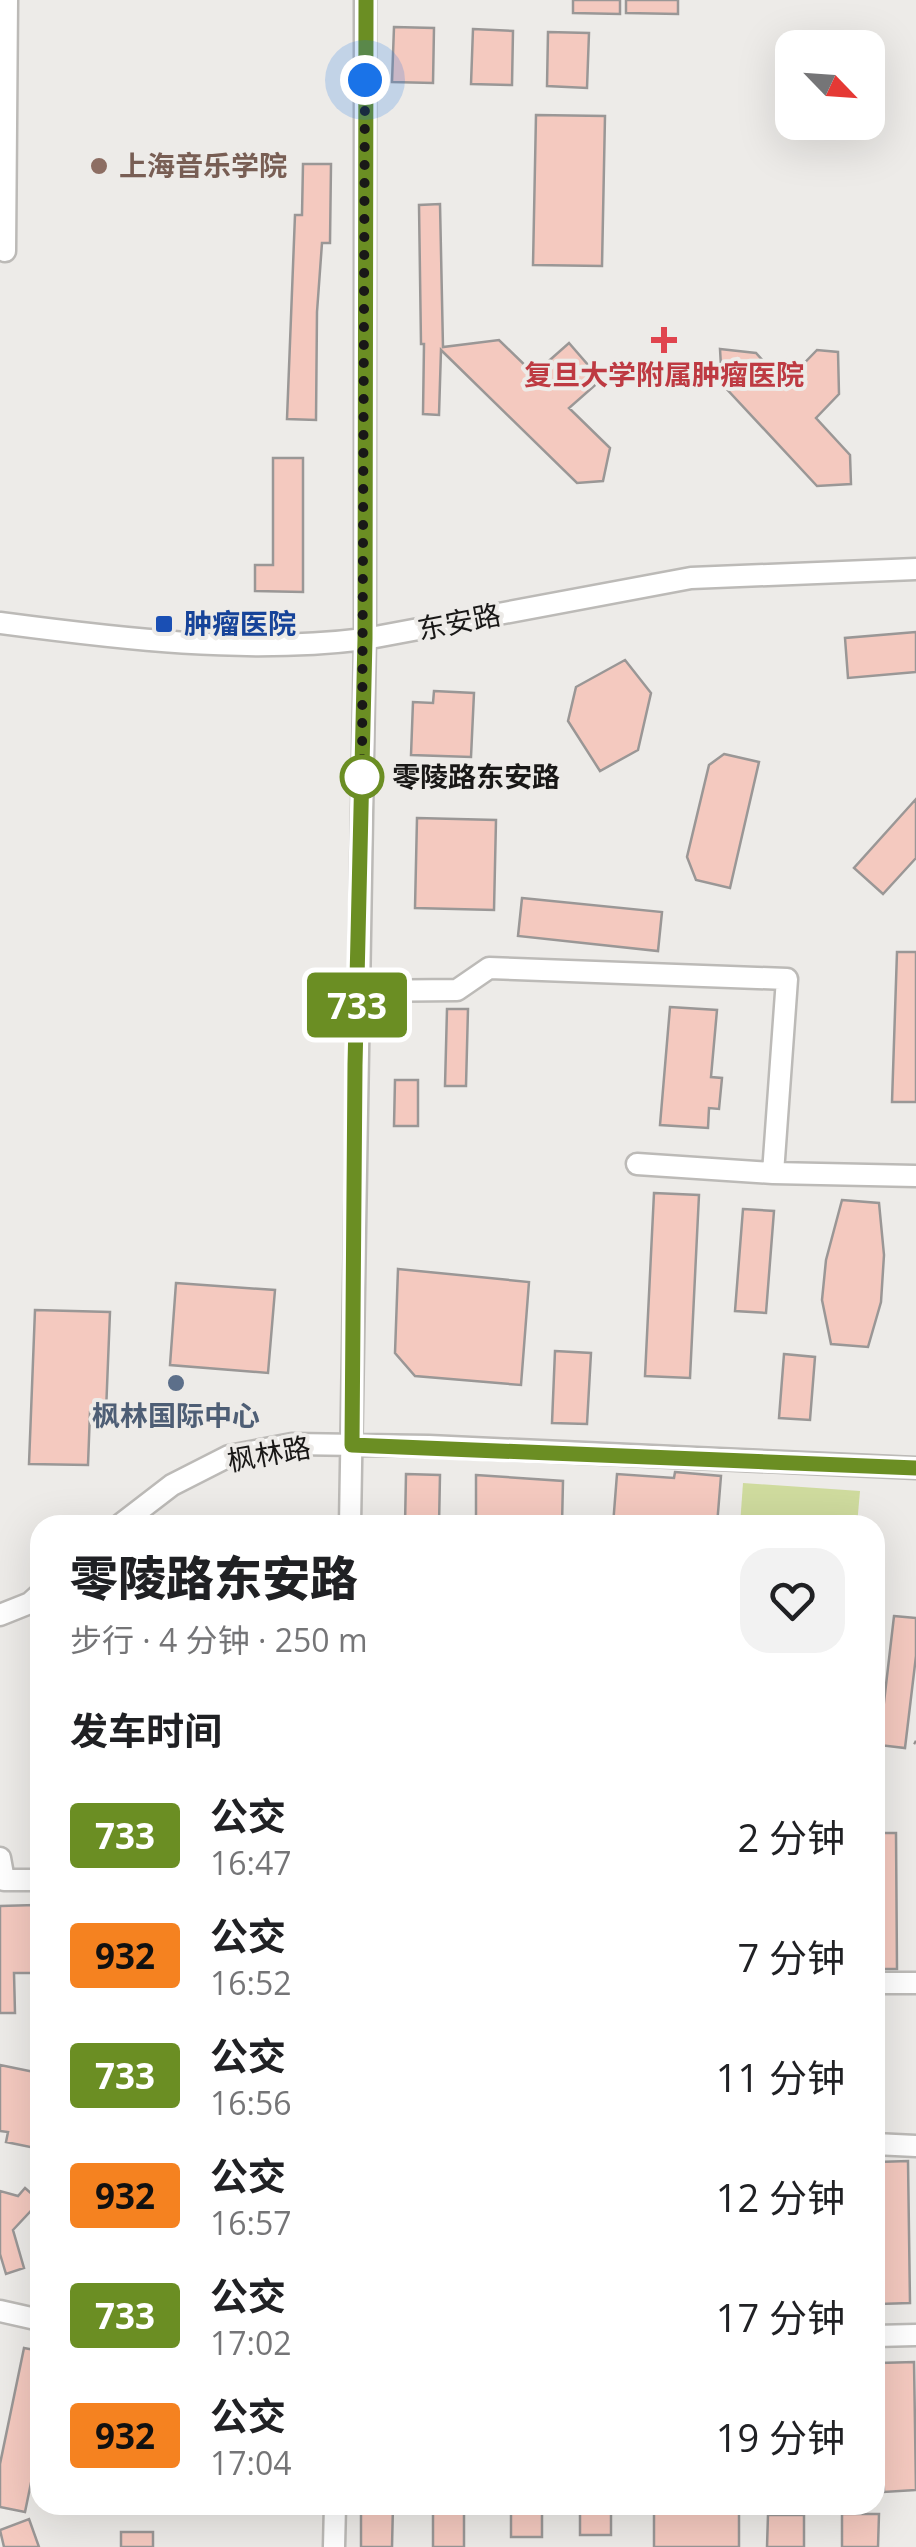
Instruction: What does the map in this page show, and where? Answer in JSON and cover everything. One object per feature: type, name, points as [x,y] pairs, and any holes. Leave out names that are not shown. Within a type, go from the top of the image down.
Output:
[{"type":"street","points":[[5,251],[7,0]]},
{"type":"street","points":[[350,1515],[365,639],[366,0]]},
{"type":"street","name":"东安路","points":[[0,623],[161,642],[312,646],[691,578],[916,569]]},
{"type":"street","points":[[357,990],[457,990],[488,968],[788,979],[773,1173]]},
{"type":"street","points":[[637,1164],[773,1173],[916,1176]]},
{"type":"street","name":"枫林路","points":[[133,1515],[172,1485],[228,1456],[292,1444],[916,1468]]},
{"type":"street","points":[[0,1615],[30,1603]]},
{"type":"street","points":[[0,1858],[4,1880],[30,1880]]},
{"type":"street","points":[[885,1983],[916,1983]]},
{"type":"street","points":[[885,2144],[916,2146]]},
{"type":"street","points":[[0,2311],[30,2318]]},
{"type":"street","points":[[885,2336],[916,2334]]},
{"type":"street","points":[[334,2547],[335,2515]]},
{"type":"green space","points":[[743,1483],[860,1491],[858,1515],[741,1515]]},
{"type":"building","points":[[573,0],[620,0],[620,14],[573,13]]},
{"type":"building","points":[[626,0],[678,0],[678,14],[626,13]]},
{"type":"building","points":[[394,27],[434,28],[433,83],[392,82]]},
{"type":"building","points":[[473,29],[513,31],[512,85],[471,84]]},
{"type":"building","points":[[548,32],[589,33],[587,88],[547,86]]},
{"type":"building","points":[[536,115],[605,116],[602,266],[533,265]]},
{"type":"building","points":[[303,164],[331,164],[330,243],[322,243],[317,312],[316,420],[287,419],[295,215],[302,215]]},
{"type":"building","points":[[440,204],[443,347],[499,340],[534,374],[569,343],[601,380],[569,408],[610,448],[603,481],[577,483],[441,350],[439,415],[423,414],[419,205]]},
{"type":"building","points":[[720,349],[756,353],[784,384],[817,350],[838,352],[839,394],[816,418],[850,455],[851,484],[817,486],[722,384]]},
{"type":"building","points":[[273,458],[303,458],[303,592],[255,591],[255,565],[273,565]]},
{"type":"building","points":[[916,632],[916,672],[848,678],[845,638]]},
{"type":"building","points":[[625,660],[651,693],[638,750],[600,771],[568,721],[576,687]]},
{"type":"building","points":[[434,691],[474,693],[471,757],[411,755],[413,702],[433,703]]},
{"type":"building","points":[[724,754],[759,762],[730,888],[696,880],[687,857],[709,765]]},
{"type":"building","points":[[916,799],[916,858],[883,894],[854,868]]},
{"type":"building","points":[[417,818],[496,820],[494,910],[415,908]]},
{"type":"building","points":[[522,898],[662,912],[658,951],[518,936]]},
{"type":"building","points":[[897,952],[916,952],[916,1102],[892,1102]]},
{"type":"building","points":[[670,1007],[717,1010],[711,1077],[722,1078],[719,1109],[709,1108],[708,1128],[660,1125]]},
{"type":"building","points":[[447,1009],[468,1009],[466,1086],[445,1086]]},
{"type":"building","points":[[395,1080],[418,1080],[418,1126],[394,1126]]},
{"type":"building","points":[[654,1193],[699,1195],[690,1378],[645,1376]]},
{"type":"building","points":[[842,1200],[879,1203],[884,1255],[881,1302],[868,1347],[831,1344],[822,1300],[826,1260]]},
{"type":"building","points":[[743,1209],[774,1211],[766,1313],[735,1311]]},
{"type":"building","points":[[398,1269],[529,1282],[521,1385],[415,1376],[395,1353]]},
{"type":"building","points":[[176,1283],[275,1290],[268,1373],[170,1365]]},
{"type":"building","points":[[35,1310],[110,1312],[106,1412],[90,1412],[88,1465],[29,1464]]},
{"type":"building","points":[[555,1351],[591,1353],[587,1424],[552,1423]]},
{"type":"building","points":[[784,1354],[815,1357],[810,1420],[779,1418]]},
{"type":"building","points":[[675,1472],[721,1476],[718,1515],[614,1515],[617,1474],[674,1478]]},
{"type":"building","points":[[406,1474],[440,1475],[439,1515],[405,1515]]},
{"type":"building","points":[[476,1475],[563,1481],[562,1515],[476,1515]]},
{"type":"building","points":[[894,1616],[916,1618],[916,1656],[905,1748],[885,1746],[885,1693]]},
{"type":"building","points":[[885,1833],[896,1833],[897,1969],[885,1969]]},
{"type":"building","points":[[30,1905],[30,1973],[14,1973],[15,2013],[0,2013],[0,1906]]},
{"type":"building","points":[[0,2065],[30,2071],[30,2147],[6,2142],[8,2132],[0,2131]]},
{"type":"building","points":[[908,2161],[910,2303],[885,2304],[885,2162]]},
{"type":"building","points":[[25,2188],[30,2192],[30,2212],[13,2230],[24,2268],[6,2274],[0,2254],[0,2191],[18,2196]]},
{"type":"building","points":[[24,2348],[30,2349],[30,2488],[25,2512],[0,2507],[0,2464]]},
{"type":"building","points":[[914,2362],[916,2490],[885,2492],[885,2363]]},
{"type":"building","points":[[361,2515],[393,2515],[392,2547],[361,2547]]},
{"type":"building","points":[[433,2515],[464,2515],[464,2547],[433,2547]]},
{"type":"building","points":[[511,2515],[542,2515],[542,2537],[511,2537]]},
{"type":"building","points":[[580,2515],[611,2515],[611,2535],[580,2535]]},
{"type":"building","points":[[654,2515],[739,2515],[739,2547],[654,2547]]},
{"type":"building","points":[[768,2515],[804,2515],[804,2547],[767,2547]]},
{"type":"building","points":[[842,2515],[879,2515],[878,2547],[842,2547]]},
{"type":"building","points":[[29,2519],[39,2547],[4,2547],[0,2530]]},
{"type":"building","points":[[121,2532],[153,2532],[153,2547],[121,2547]]},
{"type":"bus line","name":"733","points":[[366,0],[365,639],[355,1065],[352,1445],[916,1468]]},
{"type":"place","name":"上海音乐学院","points":[[99,166]]},
{"type":"place","name":"复旦大学附属肿瘤医院","points":[[664,340]]},
{"type":"place","name":"肿瘤医院","points":[[164,624]]},
{"type":"place","name":"零陵路东安路","points":[[362,777]]},
{"type":"place","name":"枫林国际中心","points":[[176,1383]]},
{"type":"route","points":[[362,777],[365,80]]}]
